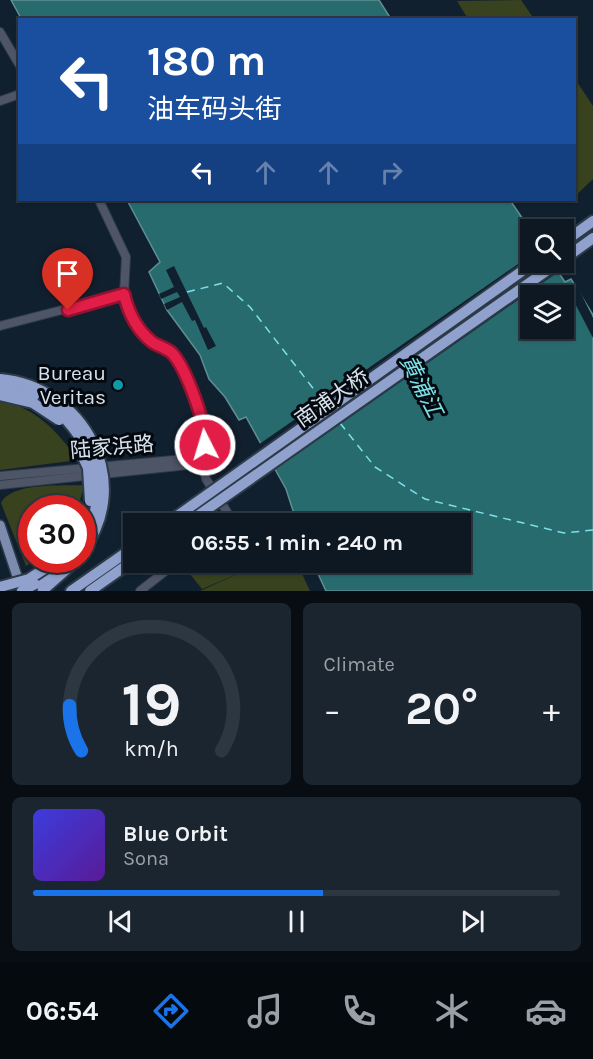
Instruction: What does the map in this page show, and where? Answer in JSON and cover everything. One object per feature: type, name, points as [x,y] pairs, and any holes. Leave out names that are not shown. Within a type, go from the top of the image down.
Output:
[{"type":"highway","points":[[574,235],[593,221]]},
{"type":"highway","points":[[574,252],[593,238]]},
{"type":"highway","name":"南浦大桥","points":[[181,513],[520,273]]},
{"type":"highway","name":"南浦大桥","points":[[202,513],[543,273]]},
{"type":"highway","points":[[0,379],[14,380],[56,399],[77,420],[98,452],[105,474],[105,494],[96,530]]},
{"type":"highway","points":[[0,387],[28,393],[49,404],[80,434],[92,456],[98,487],[96,509]]},
{"type":"highway","points":[[0,395],[33,403],[57,418],[72,434],[88,468],[91,495]]},
{"type":"highway","points":[[70,591],[123,554]]},
{"type":"highway","points":[[90,591],[123,568]]},
{"type":"highway","points":[[0,587],[29,579],[38,573]]},
{"type":"highway","points":[[37,589],[54,573]]},
{"type":"highway","points":[[22,591],[37,589],[52,583],[62,573]]},
{"type":"main road","points":[[0,525],[22,591]]},
{"type":"street","points":[[0,32],[18,63]]},
{"type":"street","points":[[0,101],[18,95]]},
{"type":"street","points":[[99,201],[126,257],[124,294],[131,316],[151,341],[167,350],[178,361],[202,415],[206,436],[203,463],[206,480],[227,513]]},
{"type":"street","points":[[0,326],[106,301],[124,294]]},
{"type":"street","name":"陆家浜路","points":[[0,476],[184,459],[203,463]]},
{"type":"street","name":"陆家浜路","points":[[0,485],[203,463]]},
{"type":"street","points":[[140,591],[163,573]]},
{"type":"shaded area","points":[[521,0],[533,18],[467,18],[457,1]]},
{"type":"shaded area","points":[[576,80],[593,106],[593,179],[576,195]]},
{"type":"shaded area","points":[[0,400],[25,409],[45,422],[78,460],[0,470]]},
{"type":"shaded area","points":[[84,485],[81,495],[18,495],[18,546],[1,503],[15,491],[51,486]]},
{"type":"shaded area","points":[[189,573],[239,573],[202,589]]},
{"type":"shaded area","points":[[240,573],[302,573],[310,591],[200,591]]},
{"type":"water","points":[[11,0],[379,0],[390,18],[21,18]]},
{"type":"water","name":"黄浦江","points":[[128,201],[511,201],[523,219],[520,219],[520,273],[559,273],[565,282],[571,279],[593,315],[593,591],[326,591],[318,573],[471,573],[471,513],[294,513],[286,489],[246,417],[239,420],[225,397],[209,379],[200,355],[167,310],[149,272],[160,262]]},
{"type":"pier","points":[[520,263],[520,273],[557,273],[540,285],[520,285],[520,299],[273,471],[258,445]]},
{"type":"pier","points":[[174,266],[204,328],[206,327],[216,346],[208,350],[195,320],[192,321],[182,302],[167,310],[164,304],[180,297],[177,292],[161,299],[159,294],[174,287],[166,270]]},
{"type":"pier","points":[[576,283],[593,318],[593,338],[574,301],[572,285]]},
{"type":"ferry route","points":[[187,292],[223,283],[250,307],[326,405]]},
{"type":"ferry route","points":[[340,423],[375,467],[425,499],[564,533],[593,530]]},
{"type":"place","name":"Bureau Veritas","points":[[118,385]]},
{"type":"route","points":[[68,310],[124,294],[131,316],[144,334],[174,355],[178,361],[202,415],[206,436],[205,445]]}]
